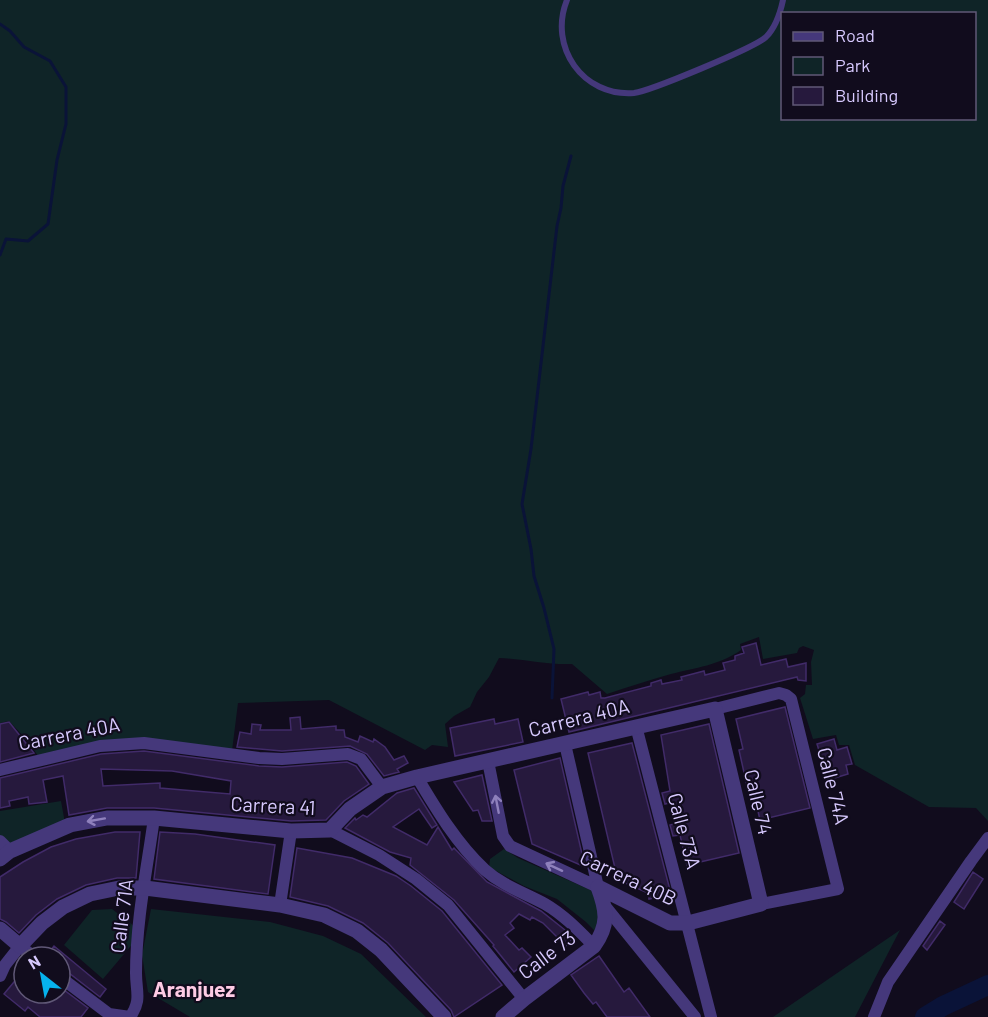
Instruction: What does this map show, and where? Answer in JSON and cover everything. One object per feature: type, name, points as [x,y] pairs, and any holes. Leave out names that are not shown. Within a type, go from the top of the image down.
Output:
[{"type":"street","name":"Carrera 40A","points":[[330,830],[350,809],[382,787],[779,693],[786,695]]},
{"type":"street","name":"Calle 74A","points":[[786,695],[790,699],[838,889]]},
{"type":"street","name":"Calle 74","points":[[715,709],[761,904]]},
{"type":"street","name":"Calle 73A","points":[[636,726],[711,1017]]},
{"type":"street","name":"Carrera 40A","points":[[0,770],[100,746],[144,743],[259,758],[282,759],[348,754],[361,759],[382,787]]},
{"type":"street","name":"Calle 73","points":[[503,1017],[594,946],[602,934],[605,906],[598,887],[565,744]]},
{"type":"street","name":"Carrera 40B","points":[[488,761],[503,836],[510,846],[670,923],[688,923],[761,904],[838,889]]},
{"type":"street","points":[[417,777],[439,814],[485,870],[506,886],[562,915],[594,946]]},
{"type":"street","name":"Carrera 41","points":[[3,850],[70,825],[107,818],[154,818],[291,831],[330,830],[379,855],[416,879],[448,905],[524,999]]},
{"type":"street","name":"Calle 71A","points":[[130,1017],[138,1003],[137,930],[154,818]]},
{"type":"street","points":[[280,905],[291,831]]},
{"type":"street","points":[[874,1017],[888,982],[958,878],[988,838]]},
{"type":"street","points":[[21,945],[42,922],[63,907],[90,894],[119,888],[145,888],[280,905],[324,915],[357,931],[381,950],[444,1017]]},
{"type":"street","points":[[605,906],[695,1017]]},
{"type":"street","points":[[0,929],[19,945]]},
{"type":"street","points":[[0,976],[12,956]]},
{"type":"street","points":[[72,985],[109,1014],[130,1017]]},
{"type":"lane","points":[[567,0],[563,9],[561,35],[570,60],[586,80],[609,91],[635,93],[746,49],[765,37],[779,17],[783,0]]},
{"type":"green space","points":[[0,0],[988,0],[988,821],[976,808],[929,807],[855,765],[849,745],[839,745],[836,735],[813,739],[800,698],[805,694],[806,685],[812,685],[811,662],[814,650],[803,646],[797,653],[763,659],[759,637],[740,644],[741,650],[716,663],[663,676],[607,694],[572,664],[499,658],[470,707],[445,724],[448,747],[432,745],[425,750],[329,700],[238,703],[232,751],[140,740],[38,756],[28,741],[9,721],[0,723]]},
{"type":"green space","points":[[61,801],[65,823],[12,849],[0,837],[0,811]]},
{"type":"green space","points":[[504,849],[518,858],[595,892],[599,898],[597,933],[557,899],[524,886],[489,867],[490,859]]},
{"type":"green space","points":[[112,909],[134,926],[135,941],[103,979],[72,952],[72,945],[64,945],[92,910]]},
{"type":"green space","points":[[151,909],[270,922],[323,936],[361,954],[426,1017],[190,1017],[148,992],[142,955]]},
{"type":"green space","points":[[900,930],[855,1017],[773,1017]]},
{"type":"building","points":[[756,643],[761,665],[786,659],[788,667],[806,663],[806,681],[798,680],[797,677],[569,732],[561,699],[588,692],[589,695],[600,692],[601,698],[605,698],[651,686],[651,683],[661,680],[662,684],[682,680],[681,677],[704,671],[705,675],[725,670],[723,663],[735,660],[735,656],[744,653],[742,647]]},
{"type":"building","points":[[785,707],[810,808],[760,820],[752,785],[747,786],[739,750],[743,749],[736,719]]},
{"type":"building","points":[[300,717],[301,729],[336,726],[336,730],[344,730],[345,737],[358,742],[360,736],[373,742],[374,739],[385,747],[394,760],[404,756],[408,763],[397,769],[399,772],[384,776],[367,754],[350,746],[282,751],[237,747],[240,732],[251,734],[252,724],[261,725],[260,730],[291,730],[290,718]]},
{"type":"building","points":[[494,719],[495,724],[518,719],[523,742],[455,756],[450,728]]},
{"type":"building","points":[[9,722],[34,753],[0,762],[0,724]]},
{"type":"building","points":[[709,724],[739,853],[687,865],[680,835],[673,836],[670,825],[678,823],[673,802],[665,804],[662,793],[670,791],[661,735]]},
{"type":"building","points":[[834,739],[837,750],[847,747],[852,764],[846,765],[848,774],[828,780],[817,744]]},
{"type":"building","points":[[632,743],[671,894],[649,899],[648,893],[618,881],[588,753]]},
{"type":"building","points":[[144,751],[282,767],[347,762],[356,766],[369,784],[344,801],[326,820],[291,821],[154,808],[107,808],[69,815],[63,776],[43,780],[47,802],[29,804],[28,797],[9,801],[10,806],[0,808],[0,778],[101,754]],"holes":[[[101,769],[172,771],[231,781],[230,794],[160,788],[160,783],[103,786]]]},
{"type":"building","points":[[560,758],[585,867],[532,844],[514,770]]},
{"type":"building","points":[[482,775],[492,821],[482,821],[478,810],[473,811],[454,782]]},
{"type":"building","points":[[414,788],[437,825],[432,828],[419,809],[393,827],[427,845],[438,827],[452,850],[454,848],[487,882],[541,911],[574,937],[566,946],[543,923],[519,914],[510,923],[514,928],[505,935],[519,950],[522,948],[531,957],[514,972],[494,945],[454,900],[410,865],[411,858],[390,852],[345,828],[355,818],[356,820],[363,815],[367,817],[397,793]]},
{"type":"building","points":[[115,832],[140,832],[136,878],[117,878],[86,885],[57,899],[36,915],[19,933],[0,919],[0,877],[23,862],[51,847],[76,839]]},
{"type":"building","points":[[160,832],[195,834],[275,845],[268,894],[154,879]]},
{"type":"building","points":[[297,848],[352,858],[396,876],[411,886],[442,911],[502,985],[454,1017],[451,1010],[388,943],[363,923],[328,906],[290,897]]},
{"type":"building","points":[[973,872],[983,879],[964,909],[954,902]]},
{"type":"building","points":[[940,921],[945,925],[927,950],[923,946]]},
{"type":"building","points":[[599,956],[624,992],[629,988],[650,1017],[607,1017],[596,1002],[593,1004],[571,975]]},
{"type":"building","points":[[72,961],[106,989],[100,997],[72,975]]},
{"type":"building","points":[[12,984],[12,1000],[4,994]]},
{"type":"building","points":[[72,996],[88,1008],[81,1017],[40,1017],[28,1007],[25,1011],[18,1005],[72,1005]]},
{"type":"waterway","points":[[0,24],[10,31],[24,47],[50,61],[66,87],[66,124],[57,160],[48,224],[28,241],[6,239],[0,255]]},
{"type":"waterway","points":[[552,698],[554,649],[534,576],[522,504],[531,449],[557,226],[563,186],[571,156]]},
{"type":"waterway","points":[[925,1017],[988,985]]},
{"type":"district","name":"Aranjuez","points":[[194,990]]}]
